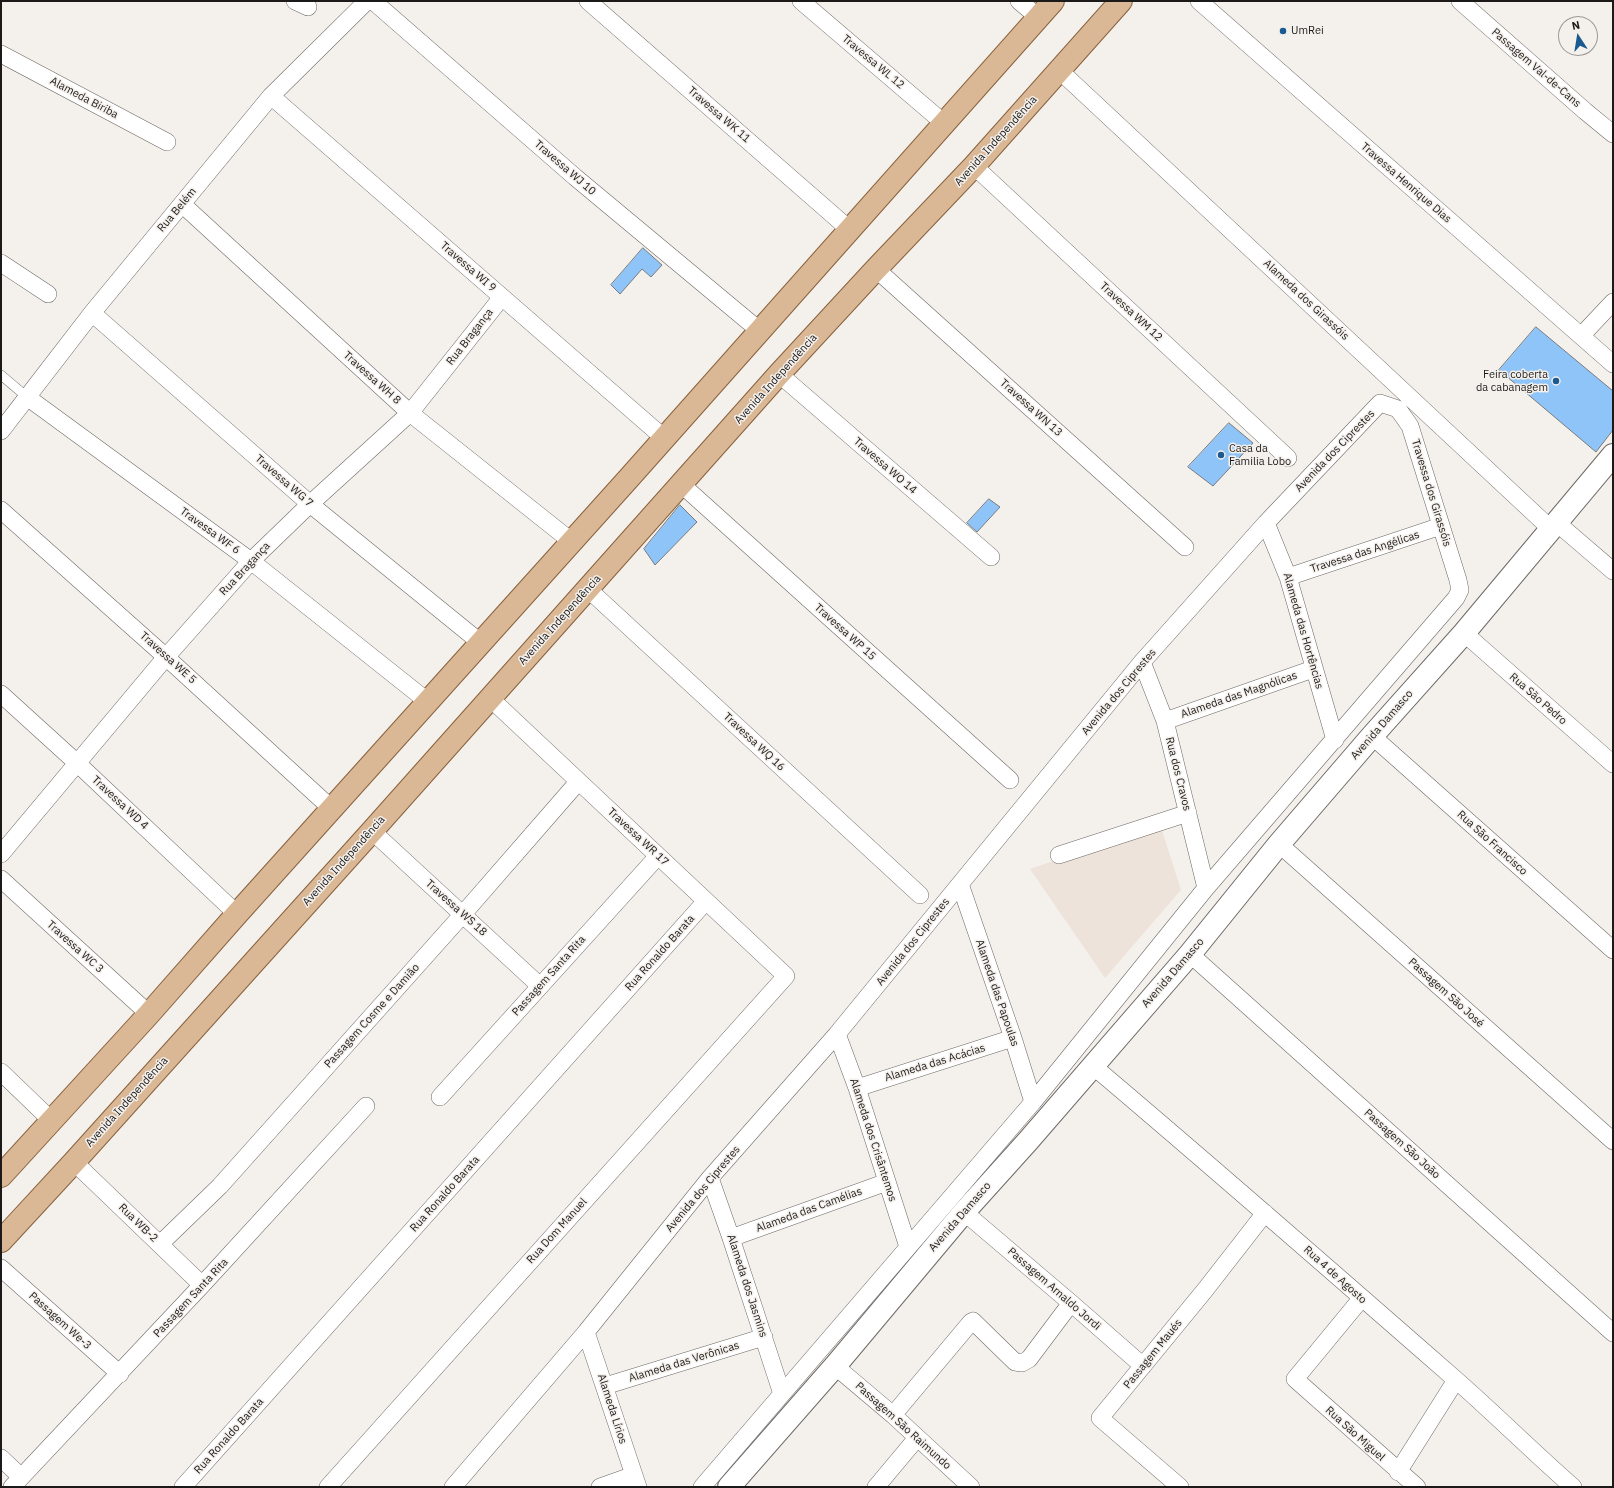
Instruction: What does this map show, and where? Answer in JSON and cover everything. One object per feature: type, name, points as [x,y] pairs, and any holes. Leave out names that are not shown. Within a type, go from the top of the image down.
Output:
[{"type":"main road","points":[[1,1176],[149,1014],[236,914],[332,809],[427,701],[760,331],[1053,1]]},
{"type":"main road","points":[[1077,50],[1078,36],[1108,1]]},
{"type":"main road","name":"Avenida Independência","points":[[1,1241],[372,831],[779,374],[974,166],[1121,1]]},
{"type":"street","name":"Rua Belém","points":[[1,430],[92,314],[271,96],[367,1]]},
{"type":"street","name":"Travessa WJ 10","points":[[373,1],[569,172],[760,331]]},
{"type":"street","name":"Travessa WK 11","points":[[588,1],[850,230]]},
{"type":"street","name":"Travessa WL 12","points":[[801,1],[945,124]]},
{"type":"street","points":[[1019,1],[1038,17]]},
{"type":"street","name":"Travessa Henrique Dias","points":[[1199,1],[1613,364]]},
{"type":"street","name":"Passagem Val-de-Cans","points":[[1460,1],[1584,111],[1613,134]]},
{"type":"street","name":"Alameda Biriba","points":[[1,54],[167,142]]},
{"type":"street","name":"Alameda dos Girassóis","points":[[1059,70],[1554,526],[1613,572]]},
{"type":"street","name":"Travessa WI 9","points":[[271,96],[664,438]]},
{"type":"street","name":"Travessa WM 12","points":[[974,166],[1288,458]]},
{"type":"street","name":"Travessa WH 8","points":[[182,204],[410,413],[571,541]]},
{"type":"street","points":[[1,263],[48,294]]},
{"type":"street","name":"Travessa WN 13","points":[[876,269],[1185,547]]},
{"type":"street","name":"Rua Bragança","points":[[1,854],[166,657],[251,561],[310,504],[410,413],[502,297]]},
{"type":"street","points":[[1581,336],[1613,302]]},
{"type":"street","name":"Travessa WG 7","points":[[92,314],[310,504],[480,643]]},
{"type":"street","name":"Travessa WO 14","points":[[779,374],[991,557]]},
{"type":"street","name":"Travessa WF 6","points":[[27,397],[251,561],[427,701]]},
{"type":"street","name":"Avenida dos Ciprestes","points":[[459,1484],[586,1332],[710,1178],[837,1034],[1142,662],[1266,523],[1380,403]]},
{"type":"street","name":"Travessa dos Girassóis","points":[[1380,403],[1398,409],[1410,426],[1458,580],[1460,590],[1456,598]]},
{"type":"street","name":"Avenida Damasco","points":[[729,1487],[835,1366],[964,1212],[1190,954],[1280,844],[1372,736],[1464,633],[1613,456]]},
{"type":"street","name":"Travessa WP 15","points":[[681,484],[1010,780]]},
{"type":"street","name":"Travessa WE 5","points":[[1,510],[166,657],[332,809]]},
{"type":"street","name":"Alameda das Hortências","points":[[1266,523],[1288,577],[1335,740]]},
{"type":"street","name":"Travessa das Angélicas","points":[[1288,577],[1441,526]]},
{"type":"street","name":"Travessa WQ 16","points":[[588,589],[920,895]]},
{"type":"street","name":"Avenida Damasco","points":[[702,1487],[1033,1102],[1206,888],[1456,598]]},
{"type":"street","name":"Rua São Pedro","points":[[1464,633],[1613,764]]},
{"type":"street","name":"Rua dos Cravos","points":[[1142,662],[1165,721],[1206,888]]},
{"type":"street","name":"Alameda das Magnólicas","points":[[1165,721],[1314,669]]},
{"type":"street","name":"Travessa WD 4","points":[[1,694],[236,914]]},
{"type":"street","name":"Travessa WR 17","points":[[490,698],[786,976]]},
{"type":"street","name":"Rua São Francisco","points":[[1372,736],[1613,950]]},
{"type":"street","name":"Passagem Cosme e Damião","points":[[160,1244],[220,1186],[463,914],[578,782]]},
{"type":"street","points":[[1060,855],[1188,813]]},
{"type":"street","name":"Travessa WS 18","points":[[372,831],[540,986]]},
{"type":"street","name":"Passagem São José","points":[[1280,844],[1613,1141]]},
{"type":"street","name":"Passagem Santa Rita","points":[[440,1097],[658,856]]},
{"type":"street","name":"Travessa WC 3","points":[[1,879],[149,1014]]},
{"type":"street","name":"Alameda das Papoulas","points":[[960,884],[1013,1038],[1033,1102]]},
{"type":"street","name":"Rua Ronaldo Barata","points":[[183,1487],[706,901]]},
{"type":"street","name":"Passagem São João","points":[[1190,954],[1613,1333]]},
{"type":"street","name":"Rua Dom Manuel","points":[[328,1487],[786,976]]},
{"type":"street","name":"Alameda dos Crisântemos","points":[[837,1034],[857,1088],[908,1248]]},
{"type":"street","name":"Alameda das Acácias","points":[[857,1088],[1013,1038]]},
{"type":"street","name":"Rua 4 de Agosto","points":[[1093,1066],[1265,1212],[1362,1299],[1456,1380],[1564,1484]]},
{"type":"street","points":[[1,1072],[52,1121]]},
{"type":"street","name":"Passagem Santa Rita","points":[[17,1482],[120,1374],[366,1106]]},
{"type":"street","name":"Rua WB-2","points":[[74,1162],[202,1285]]},
{"type":"street","name":"Alameda dos Jasmins","points":[[710,1178],[782,1394]]},
{"type":"street","name":"Alameda das Camélias","points":[[731,1238],[887,1182]]},
{"type":"street","name":"Passagem Arnaldo Jordi","points":[[964,1212],[1143,1366]]},
{"type":"street","name":"Passagem Maués","points":[[1180,1487],[1100,1418],[1205,1290],[1265,1212]]},
{"type":"street","name":"Passagem We-3","points":[[1,1268],[120,1374]]},
{"type":"street","name":"Rua São Miguel","points":[[1362,1299],[1295,1380],[1398,1472],[1417,1487]]},
{"type":"street","points":[[893,1415],[971,1322],[973,1321],[1015,1362],[1022,1363],[1029,1359],[1071,1303]]},
{"type":"street","name":"Alameda Lírios","points":[[586,1332],[636,1481]]},
{"type":"street","name":"Alameda das Verônicas","points":[[605,1386],[764,1337]]},
{"type":"street","name":"Passagem São Raimundo","points":[[835,1366],[893,1415],[971,1487]]},
{"type":"street","points":[[1398,1472],[1456,1380]]},
{"type":"street","points":[[876,1487],[917,1438]]},
{"type":"street","points":[[1,1458],[17,1482]]},
{"type":"street","points":[[600,1487],[636,1481]]},
{"type":"lane","points":[[1,375],[27,397]]},
{"type":"shaded area","points":[[1160,824],[1181,890],[1105,978],[1030,869]]},
{"type":"building","points":[[643,248],[662,265],[651,277],[642,269],[620,294],[611,285]]},
{"type":"building","name":"Feira coberta da cabanagem","points":[[1536,327],[1613,391],[1613,430],[1596,452],[1499,370]]},
{"type":"building","name":"Casa da Familia Lobo","points":[[1229,423],[1253,443],[1213,486],[1188,467]]},
{"type":"building","points":[[989,499],[1000,507],[977,532],[967,523]]},
{"type":"building","points":[[680,505],[697,522],[655,565],[644,549]]},
{"type":"place","name":"UmRei","points":[[1283,31]]},
{"type":"place","name":"Feira coberta da cabanagem","points":[[1556,381]]},
{"type":"place","name":"Casa da Familia Lobo","points":[[1221,455]]}]
